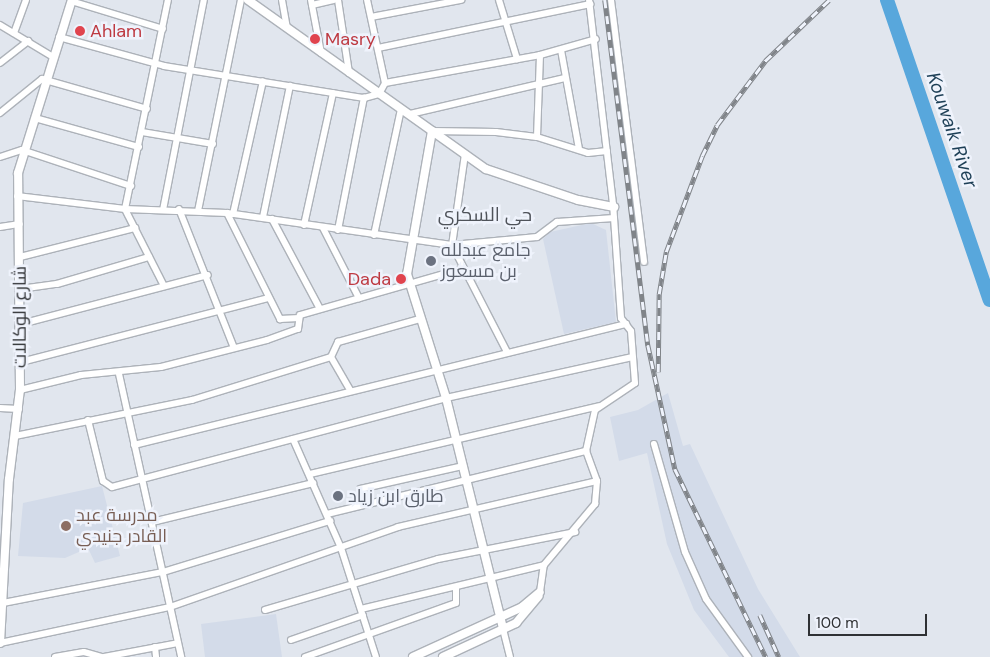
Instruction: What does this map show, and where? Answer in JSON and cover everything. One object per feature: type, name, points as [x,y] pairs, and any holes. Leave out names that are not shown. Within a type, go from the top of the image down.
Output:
[{"type":"street","points":[[14,33],[26,0]]},
{"type":"street","points":[[71,0],[163,29]]},
{"type":"street","name":"شارع الوكالات","points":[[0,642],[4,603],[3,578],[9,538],[9,479],[16,436],[20,390],[20,224],[17,196],[22,150],[48,79],[71,0]]},
{"type":"street","points":[[164,286],[125,209],[168,0]]},
{"type":"street","points":[[163,210],[192,70],[204,0]]},
{"type":"street","points":[[198,211],[241,0]]},
{"type":"street","points":[[248,0],[486,169],[519,181],[614,207]]},
{"type":"street","points":[[257,0],[259,8]]},
{"type":"street","points":[[282,0],[288,28]]},
{"type":"street","points":[[321,53],[311,2],[333,0]]},
{"type":"street","points":[[338,0],[349,73]]},
{"type":"street","points":[[59,37],[156,64],[364,98],[379,94],[385,83],[367,0]]},
{"type":"street","points":[[371,17],[461,0]]},
{"type":"street","points":[[499,0],[517,59]]},
{"type":"street","points":[[611,0],[644,262]]},
{"type":"street","points":[[310,474],[456,438],[600,406],[635,383],[631,331],[621,318],[614,207],[596,39],[589,2],[506,22],[378,48]]},
{"type":"street","points":[[0,25],[53,57]]},
{"type":"street","points":[[385,83],[540,55],[596,39]]},
{"type":"street","points":[[0,62],[28,41]]},
{"type":"street","points":[[560,50],[579,150]]},
{"type":"street","points":[[537,137],[540,55]]},
{"type":"street","points":[[410,114],[539,87],[565,78]]},
{"type":"street","points":[[0,113],[42,79],[48,79],[147,109]]},
{"type":"street","points":[[263,81],[230,213],[268,298],[280,319],[299,318],[320,309],[409,286],[461,269]]},
{"type":"street","points":[[263,217],[290,86]]},
{"type":"street","points":[[304,225],[333,93]]},
{"type":"street","points":[[338,230],[364,98]]},
{"type":"street","points":[[374,235],[401,109]]},
{"type":"street","points":[[35,118],[139,147]]},
{"type":"street","points":[[432,131],[537,137],[579,150],[607,151]]},
{"type":"street","points":[[432,131],[407,262],[409,286],[446,398],[510,657]]},
{"type":"street","points":[[142,132],[213,144]]},
{"type":"street","points":[[0,157],[22,150],[131,186]]},
{"type":"street","points":[[465,154],[452,245],[461,269],[507,352]]},
{"type":"street","points":[[17,196],[125,209],[179,209],[230,213],[411,242],[452,245],[537,237],[557,222],[614,218]]},
{"type":"street","points":[[179,209],[208,275],[234,348]]},
{"type":"street","points":[[272,219],[320,309]]},
{"type":"street","points":[[0,227],[20,224]]},
{"type":"street","points":[[20,257],[135,228]]},
{"type":"street","points":[[323,228],[359,298]]},
{"type":"street","points":[[20,288],[57,284],[149,257]]},
{"type":"street","points":[[21,324],[208,275]]},
{"type":"street","points":[[21,362],[268,298]]},
{"type":"street","points":[[20,390],[81,375],[119,374],[234,348],[293,332],[300,326],[299,318]]},
{"type":"street","points":[[16,436],[192,400],[331,357],[338,342],[420,320]]},
{"type":"street","points":[[134,445],[437,368],[626,324]]},
{"type":"street","points":[[331,357],[350,390]]},
{"type":"street","points":[[88,420],[103,481],[112,487],[446,398],[633,357]]},
{"type":"street","points":[[119,374],[126,413],[181,657]]},
{"type":"street","points":[[291,640],[362,612],[544,565],[575,532],[595,504],[597,481],[586,451],[587,432],[600,406]]},
{"type":"street","points":[[0,408],[19,409]]},
{"type":"street","points":[[293,439],[341,548],[376,657]]},
{"type":"street","points":[[654,444],[685,552],[706,599],[748,657]]},
{"type":"street","points":[[327,514],[586,451]]},
{"type":"street","points":[[360,489],[463,466]]},
{"type":"street","points":[[0,479],[9,479]]},
{"type":"street","points":[[0,642],[170,607],[398,527],[597,481]]},
{"type":"street","points":[[152,522],[313,483]]},
{"type":"street","points":[[4,603],[163,572],[330,521]]},
{"type":"street","points":[[265,610],[352,583],[483,548],[575,532]]},
{"type":"street","points":[[0,540],[9,538]]},
{"type":"street","points":[[443,657],[503,629],[529,613],[540,592],[544,565]]},
{"type":"street","points":[[305,657],[370,636],[456,603],[456,587]]},
{"type":"street","points":[[413,657],[500,617],[540,592]]},
{"type":"street","points":[[56,657],[84,652],[103,657],[178,643]]},
{"type":"street","points":[[154,647],[156,657]]},
{"type":"shaded area","points":[[591,223],[606,230],[616,322],[564,334],[543,239],[550,232]]},
{"type":"shaded area","points":[[668,393],[683,446],[690,444],[758,589],[800,657],[729,657],[694,610],[667,544],[647,453],[619,461],[610,417],[638,410]]},
{"type":"shaded area","name":"مدرسة عبد القادر جنيدي","points":[[102,486],[120,556],[95,563],[88,548],[65,558],[18,556],[23,503]]},
{"type":"shaded area","points":[[276,614],[282,657],[205,657],[201,624]]},
{"type":"waterway","name":"Kouwaik River","points":[[887,0],[990,300]]},
{"type":"railway","points":[[605,0],[648,345],[675,469],[766,657]]},
{"type":"railway","points":[[658,372],[659,294],[666,252],[702,156],[717,125],[765,61],[829,0]]},
{"type":"railway","points":[[760,615],[779,657]]},
{"type":"place","name":"Ahlam","points":[[80,31]]},
{"type":"place","name":"Masry","points":[[315,39]]},
{"type":"place","name":"جامع عبدلله بن مسعوز","points":[[431,261]]},
{"type":"place","name":"Dada","points":[[401,279]]},
{"type":"place","name":"طارق ابن زياد","points":[[338,496]]},
{"type":"place","name":"مدرسة عبد القادر جنيدي","points":[[66,526]]},
{"type":"district","name":"حي السكري","points":[[485,215]]}]
